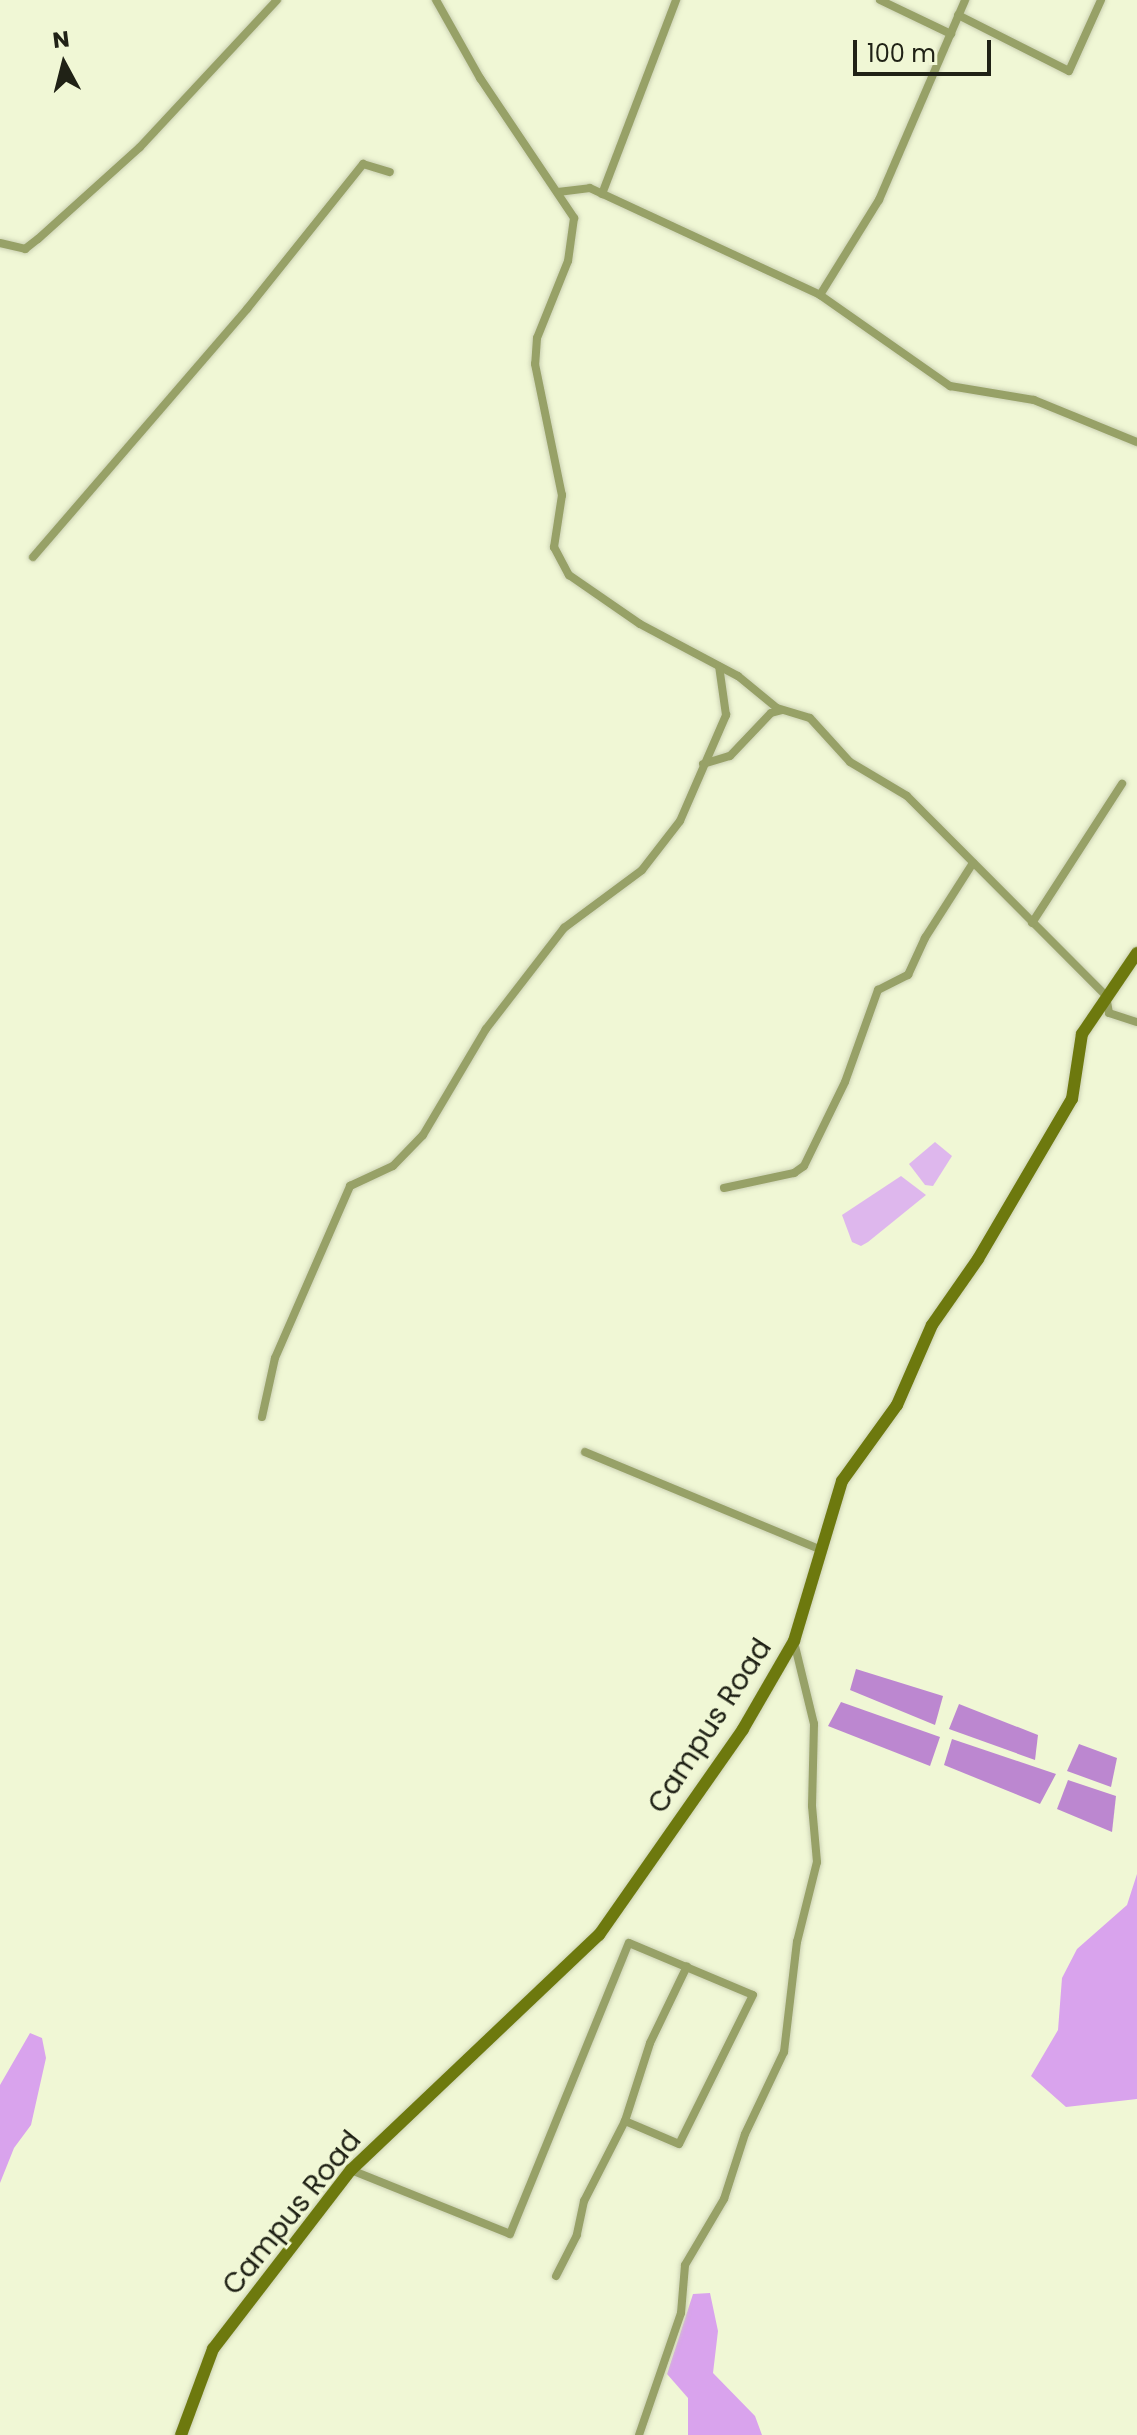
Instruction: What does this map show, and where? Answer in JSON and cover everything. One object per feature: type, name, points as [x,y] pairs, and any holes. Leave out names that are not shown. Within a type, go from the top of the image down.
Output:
[{"type":"street","points":[[0,243],[25,249],[38,239],[140,147],[277,0]]},
{"type":"street","points":[[436,0],[480,78],[574,218],[568,261],[537,338],[535,364],[562,495],[554,547],[569,575],[640,624],[719,666],[783,710],[810,718],[850,762],[907,796],[1106,996],[1109,1013],[1137,1022]]},
{"type":"street","points":[[602,194],[676,0]]},
{"type":"street","points":[[880,0],[951,34]]},
{"type":"street","points":[[820,295],[879,200],[965,0]]},
{"type":"street","points":[[958,15],[1069,71],[1101,0]]},
{"type":"street","points":[[33,557],[247,309],[363,164],[390,172]]},
{"type":"street","points":[[558,192],[590,188],[820,295],[950,386],[1034,400],[1137,442]]},
{"type":"street","points":[[262,1417],[275,1358],[350,1186],[393,1166],[423,1135],[486,1029],[564,928],[642,870],[680,821],[726,715],[719,666]]},
{"type":"street","points":[[703,764],[730,756],[771,713],[783,710]]},
{"type":"street","points":[[1032,923],[1122,784]]},
{"type":"street","points":[[724,1188],[794,1173],[804,1166],[845,1082],[878,990],[908,975],[916,952],[973,863]]},
{"type":"street","name":"Campus Road","points":[[181,2435],[213,2349],[351,2170],[599,1935],[743,1729],[794,1641],[819,1549],[842,1481],[897,1405],[932,1325],[978,1259],[1072,1099],[1082,1034],[1137,953]]},
{"type":"street","points":[[585,1452],[819,1549]]},
{"type":"street","points":[[639,2435],[681,2313],[685,2265],[724,2199],[745,2134],[784,2052],[797,1942],[817,1862],[812,1806],[814,1724],[794,1641]]},
{"type":"street","points":[[351,2170],[510,2234],[629,1943],[753,1995],[679,2144],[625,2121]]},
{"type":"street","points":[[556,2276],[577,2235],[584,2201],[625,2121],[650,2043],[687,1966]]},
{"type":"shaded area","points":[[935,1142],[952,1156],[933,1186],[925,1185],[909,1164]]},
{"type":"shaded area","points":[[901,1176],[926,1195],[868,1242],[861,1246],[852,1242],[842,1215]]},
{"type":"shaded area","points":[[856,1669],[943,1696],[935,1725],[850,1690]]},
{"type":"shaded area","points":[[841,1702],[940,1737],[930,1766],[828,1726]]},
{"type":"shaded area","points":[[959,1704],[1038,1735],[1035,1760],[949,1729]]},
{"type":"shaded area","points":[[952,1739],[1056,1774],[1040,1804],[944,1765]]},
{"type":"shaded area","points":[[1079,1744],[1117,1758],[1111,1787],[1067,1771]]},
{"type":"shaded area","points":[[1068,1780],[1116,1796],[1112,1832],[1057,1809]]},
{"type":"shaded area","points":[[1137,1874],[1137,2099],[1066,2107],[1031,2076],[1058,2030],[1062,1978],[1077,1949],[1127,1905]]},
{"type":"shaded area","points":[[30,2033],[42,2038],[46,2058],[31,2125],[14,2148],[0,2183],[0,2085]]},
{"type":"shaded area","points":[[710,2293],[718,2331],[713,2373],[755,2416],[762,2435],[688,2435],[688,2398],[667,2374],[693,2294]]}]
